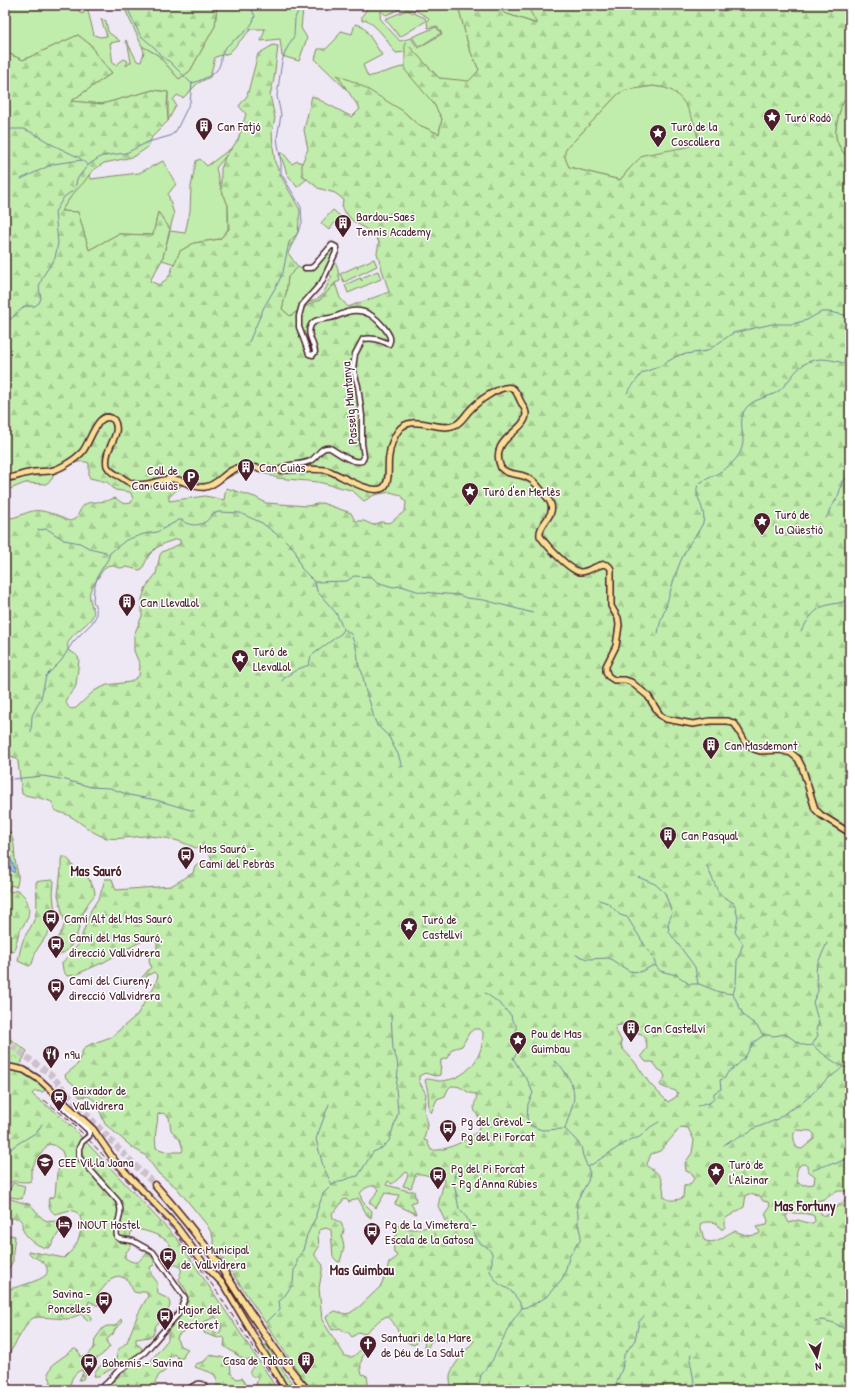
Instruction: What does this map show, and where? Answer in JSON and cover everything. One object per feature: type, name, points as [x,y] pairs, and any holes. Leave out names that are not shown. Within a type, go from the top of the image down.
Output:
[{"type":"highway","points":[[155,1185],[179,1212],[210,1252],[270,1345],[302,1390]]},
{"type":"highway","points":[[285,1365],[307,1390]]},
{"type":"main road","points":[[5,478],[13,478],[29,473],[51,471],[61,466],[81,453],[98,423],[103,418],[106,418],[114,420],[117,429],[116,435],[107,452],[107,466],[111,472],[134,484],[142,485],[172,479],[198,487],[205,487],[212,484],[233,469],[240,467],[279,470],[326,470],[368,488],[380,489],[386,483],[389,454],[394,438],[401,427],[414,423],[452,426],[459,423],[471,409],[489,395],[505,388],[512,388],[516,392],[524,408],[525,417],[523,422],[500,447],[498,455],[501,468],[507,472],[529,478],[550,500],[552,510],[540,530],[540,536],[570,568],[584,572],[604,564],[608,565],[611,569],[611,606],[618,618],[619,625],[616,646],[606,666],[608,676],[614,680],[625,680],[631,682],[648,696],[660,715],[666,720],[693,724],[710,721],[731,721],[737,726],[745,742],[754,749],[760,751],[780,750],[791,753],[800,763],[809,788],[813,806],[822,815],[850,833]]},
{"type":"main road","points":[[5,1066],[24,1070],[35,1076],[93,1129],[115,1161],[176,1227],[205,1266],[223,1284],[286,1390]]},
{"type":"street","name":"Passeig Muntanya","points":[[279,470],[283,467],[310,461],[321,450],[326,448],[330,448],[355,461],[362,461],[364,457],[362,443],[362,416],[353,368],[355,354],[360,342],[363,339],[374,338],[389,344],[391,338],[373,316],[363,311],[353,311],[312,323],[309,334],[315,352],[313,355],[309,354],[299,327],[299,316],[302,305],[322,282],[336,252],[336,247],[332,245],[314,266],[305,268]]},
{"type":"street","points":[[59,1098],[65,1109],[89,1131],[89,1136],[82,1142],[79,1150],[79,1157],[120,1205],[116,1233],[117,1237],[120,1239],[133,1241],[154,1253],[185,1298],[179,1313],[145,1352],[118,1372],[99,1390]]},
{"type":"street","points":[[187,1390],[199,1383],[204,1385],[207,1390]]},
{"type":"green space","points":[[5,5],[75,5],[81,14],[84,13],[80,5],[87,7],[94,35],[100,37],[107,36],[101,19],[106,21],[108,32],[120,41],[110,43],[113,64],[116,65],[124,59],[128,61],[126,66],[131,62],[126,40],[137,61],[141,62],[144,52],[142,46],[158,55],[179,79],[190,71],[215,26],[217,5],[307,5],[303,9],[301,28],[307,38],[299,61],[282,56],[280,39],[261,41],[265,29],[251,29],[229,53],[215,57],[210,77],[198,83],[183,98],[177,95],[173,100],[176,105],[168,121],[168,92],[153,90],[102,104],[71,101],[112,73],[95,53],[92,46],[78,35],[23,60],[5,52]]},
{"type":"green space","points":[[123,5],[217,5],[215,26],[190,71],[179,79],[158,55],[142,46]]},
{"type":"green space","points":[[370,5],[458,5],[469,48],[479,70],[469,82],[439,78],[405,42],[406,52],[396,53],[377,28],[367,20],[362,21],[362,16]],"holes":[[[403,8],[415,10],[429,18],[427,21],[428,28],[437,26],[442,34],[418,48],[411,38],[400,41],[380,18],[381,11],[386,15]]]},
{"type":"green space","points":[[458,5],[496,5],[504,13],[537,24],[527,5],[850,5],[850,92],[844,100],[837,120],[836,137],[842,150],[850,161],[850,1390],[452,1389],[450,1375],[452,1370],[474,1341],[465,1334],[460,1340],[456,1337],[459,1332],[456,1330],[447,1341],[440,1337],[431,1341],[428,1347],[424,1347],[425,1341],[422,1339],[414,1345],[404,1340],[387,1316],[381,1319],[364,1334],[359,1332],[352,1337],[348,1332],[345,1332],[340,1328],[332,1330],[326,1318],[335,1311],[345,1314],[350,1313],[359,1307],[380,1287],[389,1263],[397,1257],[394,1253],[393,1239],[398,1234],[392,1226],[398,1225],[413,1229],[432,1227],[441,1230],[447,1229],[448,1218],[445,1221],[438,1206],[444,1181],[442,1176],[440,1174],[430,1176],[416,1174],[411,1188],[403,1186],[408,1175],[406,1172],[392,1184],[388,1181],[386,1185],[414,1191],[416,1201],[411,1203],[416,1214],[395,1204],[399,1195],[385,1193],[376,1208],[369,1202],[379,1190],[376,1186],[367,1187],[360,1194],[362,1201],[372,1211],[371,1218],[367,1215],[358,1198],[349,1202],[346,1199],[343,1200],[337,1209],[332,1213],[333,1218],[341,1223],[344,1230],[342,1237],[344,1247],[340,1262],[333,1257],[331,1230],[326,1228],[319,1230],[319,1247],[315,1253],[315,1256],[323,1265],[319,1288],[322,1320],[345,1356],[351,1357],[363,1348],[365,1350],[361,1368],[362,1374],[367,1376],[368,1383],[367,1390],[313,1390],[303,1379],[215,1247],[212,1234],[207,1225],[176,1187],[159,1174],[145,1155],[133,1148],[105,1124],[94,1100],[88,1096],[78,1096],[76,1088],[65,1075],[77,1065],[84,1048],[111,1037],[137,1015],[155,985],[158,976],[154,972],[147,976],[141,983],[136,984],[152,966],[150,965],[149,958],[157,949],[157,941],[148,939],[75,975],[67,976],[63,970],[62,963],[79,944],[91,910],[100,896],[105,879],[112,879],[116,890],[171,886],[193,873],[197,864],[211,861],[212,859],[207,853],[188,844],[164,838],[148,836],[107,838],[97,834],[70,816],[54,809],[53,803],[50,801],[22,794],[17,759],[5,753],[5,518],[14,517],[32,511],[44,511],[69,521],[77,517],[85,504],[115,498],[122,503],[128,504],[131,503],[133,499],[131,493],[129,492],[115,490],[107,482],[90,478],[89,463],[85,462],[71,464],[54,473],[52,479],[46,484],[25,483],[5,491],[5,52],[23,60],[78,35],[92,46],[95,53],[112,73],[71,101],[102,104],[153,90],[168,92],[168,121],[152,137],[148,147],[135,156],[104,163],[92,171],[61,211],[78,212],[89,250],[118,234],[153,235],[158,212],[170,229],[162,260],[150,281],[159,285],[168,278],[180,251],[194,243],[220,239],[229,229],[228,205],[221,189],[221,169],[225,157],[238,140],[246,114],[239,106],[247,96],[258,54],[273,45],[278,46],[274,79],[270,95],[275,118],[272,132],[275,162],[300,210],[298,232],[288,253],[298,267],[288,277],[282,309],[290,316],[320,300],[335,283],[340,298],[348,307],[389,292],[377,253],[379,242],[374,234],[353,221],[342,209],[343,199],[335,193],[318,188],[302,175],[302,163],[308,149],[304,130],[312,96],[352,117],[360,109],[337,75],[357,83],[403,111],[417,124],[439,134],[442,119],[434,104],[405,70],[405,42],[439,78],[469,81],[479,70],[469,48]],"holes":[[[653,86],[666,88],[674,92],[680,97],[689,110],[695,125],[698,139],[695,143],[687,147],[643,155],[620,180],[569,167],[565,157],[565,151],[567,148],[618,94],[626,90]],[[250,470],[262,472],[277,478],[318,482],[351,490],[364,501],[374,495],[390,492],[401,495],[406,502],[405,511],[390,523],[381,522],[373,525],[364,521],[355,521],[351,513],[322,503],[307,506],[266,503],[255,497],[226,488],[224,500],[205,496],[169,501],[169,497],[182,485],[214,485],[239,472]],[[177,539],[180,540],[180,544],[162,552],[160,555],[156,574],[146,587],[142,599],[142,616],[134,635],[134,651],[140,665],[139,676],[130,682],[107,685],[94,691],[76,708],[71,709],[67,705],[66,699],[75,688],[79,660],[76,654],[69,651],[68,646],[72,637],[93,615],[90,602],[91,588],[107,566],[110,565],[120,568],[127,567],[139,570],[142,569],[149,555],[156,548],[165,543]],[[620,1025],[629,1026],[630,1031],[644,1036],[647,1048],[641,1056],[646,1062],[653,1062],[659,1070],[663,1072],[665,1077],[660,1085],[676,1091],[678,1093],[676,1097],[668,1102],[650,1084],[634,1061],[622,1048],[621,1040],[615,1029],[616,1026]],[[474,1029],[479,1029],[483,1032],[483,1042],[477,1059],[465,1072],[458,1077],[449,1080],[425,1080],[428,1092],[429,1109],[431,1113],[437,1099],[445,1096],[451,1086],[455,1086],[462,1088],[469,1093],[476,1094],[474,1109],[481,1120],[478,1131],[468,1138],[456,1145],[443,1149],[431,1150],[427,1141],[424,1140],[427,1125],[424,1109],[426,1094],[419,1081],[419,1076],[425,1073],[435,1076],[440,1075],[441,1060],[447,1058],[452,1049],[462,1046],[469,1033]],[[163,1113],[169,1117],[171,1130],[180,1140],[183,1150],[182,1152],[168,1152],[156,1148],[155,1136],[158,1114]],[[681,1127],[688,1128],[694,1140],[692,1153],[685,1163],[686,1171],[693,1174],[694,1179],[691,1183],[684,1186],[683,1198],[675,1200],[666,1199],[664,1197],[660,1177],[656,1172],[648,1167],[647,1164],[651,1154],[660,1151]],[[796,1130],[811,1131],[814,1134],[814,1139],[802,1149],[797,1148],[794,1134]],[[802,1164],[806,1165],[808,1171],[815,1176],[814,1184],[804,1185],[798,1183],[797,1170]],[[838,1191],[845,1191],[849,1194],[847,1199],[827,1215],[822,1215],[820,1211],[813,1206],[813,1202],[824,1199]],[[748,1194],[760,1196],[763,1201],[768,1202],[770,1206],[765,1214],[768,1220],[767,1225],[756,1227],[760,1232],[759,1234],[749,1236],[734,1231],[716,1241],[708,1242],[704,1240],[700,1224],[706,1222],[716,1223],[721,1229],[723,1229],[725,1227],[726,1218],[744,1207],[746,1195]],[[788,1213],[805,1214],[814,1216],[815,1221],[813,1223],[808,1223],[798,1220],[789,1223],[786,1217]]]},
{"type":"green space","points":[[496,5],[527,5],[538,24],[504,13]]},
{"type":"green space","points":[[407,10],[425,18],[426,21],[400,37],[385,19]]},
{"type":"green space","points":[[355,24],[363,26],[382,55],[363,65],[368,77],[405,66],[434,104],[442,119],[439,134],[417,124],[403,111],[338,76],[348,91],[315,59],[318,49],[326,49],[336,39],[341,31],[352,34]]},
{"type":"green space","points":[[436,27],[441,33],[419,47],[412,37]]},
{"type":"green space","points":[[653,86],[667,88],[675,92],[685,103],[697,133],[698,139],[695,143],[631,167],[620,180],[569,167],[564,154],[566,149],[618,94],[626,90]]},
{"type":"green space","points":[[850,92],[850,161],[838,143],[836,137],[836,126],[844,100]]},
{"type":"green space","points":[[233,147],[216,168],[221,189],[228,205],[228,229],[220,239],[194,243],[180,251],[175,264],[162,260],[170,231],[185,233],[190,211],[191,187],[196,161],[200,159],[207,166]]},
{"type":"green space","points":[[280,153],[283,153],[292,164],[297,161],[302,163],[303,176],[307,179],[297,187],[287,174]]},
{"type":"green space","points":[[163,161],[176,184],[168,194],[174,214],[170,229],[158,212],[153,235],[118,234],[89,250],[78,212],[61,211],[72,195],[89,175],[91,179],[139,173]]},
{"type":"green space","points":[[333,210],[340,216],[329,230],[321,223]]},
{"type":"green space","points":[[334,246],[335,249],[321,280],[300,304],[299,310],[290,316],[282,309],[288,277],[298,267],[305,271],[310,270]]},
{"type":"green space","points":[[374,259],[377,266],[344,282],[340,274]]},
{"type":"green space","points":[[334,260],[337,266],[340,281],[335,283],[320,300],[303,308],[307,303],[320,297],[323,293],[332,277],[328,273]]},
{"type":"green space","points":[[378,271],[381,279],[348,293],[345,285],[360,278],[362,281],[361,278]]},
{"type":"green space","points":[[5,827],[11,834],[18,876],[16,887],[11,885],[8,890],[11,892],[17,890],[21,893],[24,896],[29,908],[28,917],[19,932],[14,951],[5,949],[5,868],[15,869],[10,857],[9,838],[5,833]]},
{"type":"green space","points":[[62,857],[65,857],[70,861],[78,873],[85,873],[94,888],[95,894],[83,913],[74,941],[66,951],[59,955],[55,952],[57,938],[65,923],[58,895]]},
{"type":"green space","points":[[53,880],[56,921],[36,951],[32,964],[29,966],[18,961],[25,936],[36,915],[36,882]]},
{"type":"green space","points":[[5,1039],[10,1039],[27,1051],[19,1067],[5,1065]]},
{"type":"green space","points":[[5,1068],[28,1075],[38,1081],[46,1089],[43,1092],[35,1091],[32,1094],[57,1113],[72,1127],[178,1240],[277,1390],[268,1390],[266,1387],[256,1385],[258,1378],[250,1374],[255,1361],[243,1359],[224,1346],[225,1339],[223,1337],[218,1338],[204,1333],[204,1331],[209,1329],[217,1334],[221,1331],[222,1324],[215,1317],[185,1330],[178,1335],[177,1339],[180,1346],[188,1349],[183,1358],[178,1358],[174,1354],[170,1357],[165,1371],[159,1375],[151,1390],[102,1390],[133,1365],[149,1363],[168,1340],[168,1330],[188,1302],[186,1290],[179,1280],[181,1268],[177,1265],[170,1265],[171,1251],[169,1243],[157,1235],[135,1229],[132,1230],[130,1235],[131,1245],[125,1258],[130,1261],[138,1262],[147,1253],[152,1257],[154,1260],[154,1265],[150,1267],[151,1274],[157,1282],[158,1294],[169,1299],[170,1306],[163,1319],[156,1325],[153,1335],[136,1339],[136,1343],[142,1348],[141,1352],[99,1376],[94,1376],[95,1372],[100,1366],[116,1359],[118,1350],[127,1342],[138,1314],[148,1296],[146,1292],[134,1292],[127,1279],[119,1276],[110,1280],[98,1294],[97,1297],[100,1303],[99,1305],[89,1301],[87,1310],[91,1320],[89,1321],[81,1314],[68,1319],[33,1318],[28,1322],[9,1354],[5,1358],[5,1290],[33,1282],[46,1275],[47,1268],[45,1264],[32,1256],[28,1251],[64,1258],[73,1249],[77,1242],[81,1222],[80,1217],[74,1211],[55,1214],[49,1207],[49,1198],[54,1197],[55,1195],[57,1173],[64,1157],[62,1151],[54,1145],[48,1144],[35,1162],[31,1171],[31,1181],[13,1181],[10,1182],[5,1189]]},
{"type":"green space","points":[[13,1183],[25,1186],[22,1199],[6,1196]]},
{"type":"green space","points":[[5,1197],[29,1204],[45,1220],[67,1221],[71,1222],[72,1225],[62,1227],[50,1247],[45,1248],[34,1243],[26,1235],[22,1227],[22,1222],[18,1218],[5,1218]]},
{"type":"green space","points":[[5,1234],[15,1236],[13,1261],[5,1275]]},
{"type":"green space","points":[[121,1319],[122,1323],[107,1339],[107,1343],[110,1346],[109,1348],[94,1361],[83,1379],[79,1380],[83,1373],[81,1370],[72,1378],[71,1390],[51,1390],[51,1381],[48,1374],[53,1364],[74,1349],[77,1350],[84,1358],[94,1348],[95,1339],[103,1328],[107,1326],[115,1326]]},
{"type":"green space","points":[[263,1345],[267,1346],[287,1377],[298,1390],[288,1390],[262,1347]]},
{"type":"green space","points":[[209,1355],[221,1357],[230,1361],[231,1374],[237,1379],[242,1378],[245,1382],[246,1390],[216,1390],[217,1379],[215,1376],[208,1371],[195,1367],[196,1364],[205,1361]]},
{"type":"water","points":[[5,833],[9,837],[10,857],[15,869],[14,873],[10,869],[5,868]]},
{"type":"waterway","points":[[126,5],[140,35],[191,83]]},
{"type":"waterway","points":[[192,83],[205,78],[217,70],[224,49],[251,26],[255,16],[252,10],[253,5]]},
{"type":"waterway","points":[[249,342],[264,307],[283,272],[289,242],[297,234],[302,223],[301,207],[281,173],[277,138],[281,115],[277,96],[282,61],[294,36],[295,18],[301,5]]},
{"type":"waterway","points":[[723,11],[740,5]]},
{"type":"waterway","points":[[5,324],[25,306],[35,306],[39,303],[41,298],[39,287],[43,276],[55,258],[58,243],[55,212],[64,197],[75,189],[77,179],[88,165],[102,156],[126,153],[148,142],[170,136],[176,131],[190,102],[192,83]]},
{"type":"waterway","points":[[5,129],[24,129],[78,157],[88,165]]},
{"type":"waterway","points":[[21,179],[53,164],[82,160]]},
{"type":"waterway","points":[[627,393],[642,373],[658,367],[679,355],[707,351],[733,333],[772,324],[793,324],[807,320],[821,312],[850,316]]},
{"type":"waterway","points":[[658,633],[680,562],[689,545],[699,531],[704,519],[697,491],[698,486],[701,482],[729,466],[739,454],[743,438],[743,414],[747,406],[776,393],[799,368],[808,362],[823,359],[850,365]]},
{"type":"waterway","points":[[826,518],[838,496],[842,481],[850,476]]},
{"type":"waterway","points":[[31,732],[32,716],[41,698],[46,676],[61,661],[73,642],[92,623],[96,616],[96,608],[93,601],[94,588],[98,575],[110,553],[126,540],[144,534],[157,532],[179,520],[193,525],[202,524],[206,522],[211,515],[218,512],[240,513],[262,523],[279,536]]},
{"type":"waterway","points":[[38,530],[47,529],[64,540],[80,543],[89,548],[106,552],[108,555]]},
{"type":"waterway","points":[[285,540],[295,550],[301,568],[315,582],[317,591],[336,613],[343,628],[351,634],[357,651],[359,667],[362,672],[374,718],[377,725],[388,735],[398,754],[402,767]]},
{"type":"waterway","points":[[315,582],[347,581],[354,576],[372,577],[377,582],[393,587],[401,586],[420,592],[459,595],[466,598],[484,600],[533,613]]},
{"type":"waterway","points":[[801,631],[812,615],[819,609],[850,599]]},
{"type":"waterway","points":[[282,681],[285,677],[298,669],[309,665],[311,656],[342,633],[343,628]]},
{"type":"waterway","points":[[13,779],[43,776],[66,780],[91,787],[110,788],[129,795],[156,800],[194,811]]},
{"type":"waterway","points":[[5,780],[9,779]]},
{"type":"waterway","points":[[707,866],[719,894],[734,903],[738,918],[735,932],[743,944],[737,961],[736,984],[733,994]]},
{"type":"waterway","points":[[638,877],[655,884],[665,893],[672,913],[668,924],[669,932],[695,967],[698,984]]},
{"type":"waterway","points":[[5,882],[5,907]]},
{"type":"waterway","points":[[599,900],[608,903],[620,915],[627,917],[653,957],[656,966],[660,971],[677,975],[689,984],[699,984],[719,992],[733,994],[744,1016],[757,1026],[762,1034],[774,1036],[785,1034],[801,1044],[809,1046],[813,1045],[834,1062],[850,1069]]},
{"type":"waterway","points":[[813,1044],[818,1035],[816,1029],[819,1024],[813,1002],[818,991],[816,972],[817,965],[827,943]]},
{"type":"waterway","points":[[576,955],[587,959],[609,958],[629,971],[640,972],[655,966]]},
{"type":"waterway","points":[[485,993],[498,1002],[511,1015],[512,1020],[516,1025],[517,1044]]},
{"type":"waterway","points":[[332,1185],[358,1176],[373,1152],[382,1148],[389,1141],[398,1113],[396,1088],[398,1071],[397,1060],[393,1049],[391,1015]]},
{"type":"waterway","points":[[698,1106],[705,1103],[708,1104],[714,1099],[714,1093],[721,1089],[720,1080],[725,1078],[726,1075],[743,1060],[754,1042],[764,1035]]},
{"type":"waterway","points":[[518,1052],[513,1058],[527,1079],[533,1093],[528,1104],[527,1118],[531,1126],[542,1130],[564,1129]]},
{"type":"waterway","points":[[554,1061],[562,1068],[571,1082],[574,1095],[565,1129]]},
{"type":"waterway","points":[[724,1145],[731,1140],[735,1140],[738,1137],[749,1133],[753,1129],[776,1120],[803,1102],[825,1081],[843,1067]]},
{"type":"waterway","points":[[267,1322],[280,1309],[279,1301],[293,1284],[294,1270],[297,1266],[297,1260],[303,1250],[307,1235],[316,1217],[323,1194],[332,1185],[323,1166],[316,1139],[329,1104]]},
{"type":"waterway","points":[[588,1167],[631,1139],[639,1137],[659,1122]]},
{"type":"waterway","points":[[5,1156],[14,1146],[37,1132],[42,1124]]},
{"type":"waterway","points":[[478,1390],[481,1375],[492,1361],[511,1323],[522,1308],[531,1306],[546,1297],[562,1279],[570,1254],[580,1241],[581,1236],[576,1203],[588,1181],[590,1173],[583,1156],[581,1146],[565,1129]]},
{"type":"waterway","points":[[813,1170],[832,1163],[835,1164],[843,1160],[850,1160]]},
{"type":"waterway","points":[[455,1174],[454,1183],[459,1209],[467,1218],[477,1239],[492,1253],[490,1271],[494,1278],[499,1284],[510,1290],[519,1301],[522,1308]]},
{"type":"waterway","points":[[611,1390],[616,1384],[622,1369],[624,1355],[635,1340],[639,1322],[644,1316]]},
{"type":"waterway","points":[[815,1321],[823,1320],[834,1323],[850,1332]]},
{"type":"waterway","points":[[691,1354],[690,1360],[695,1387],[694,1390]]},
{"type":"tunnel","points":[[5,1041],[51,1075],[118,1148],[155,1185]]},
{"type":"railway","points":[[44,1100],[68,1119],[85,1136]]},
{"type":"railway","points":[[88,1139],[175,1232],[220,1296]]},
{"type":"railway","points":[[221,1298],[281,1390]]},
{"type":"place","name":"Turó Rodó","points":[[772,132]]},
{"type":"place","name":"Can Fatjó","points":[[204,141]]},
{"type":"place","name":"Turó de la Coscollera","points":[[658,148]]},
{"type":"place","name":"Bardou-Saes Tennis Academy","points":[[343,238]]},
{"type":"place","name":"Can Cuiàs","points":[[246,482]]},
{"type":"place","name":"Coll de Can Cuiàs","points":[[191,492]]},
{"type":"place","name":"Turó d'en Merlès","points":[[470,506]]},
{"type":"place","name":"Turó de la Qüestió","points":[[762,536]]},
{"type":"place","name":"Can Llevallol","points":[[127,617]]},
{"type":"place","name":"Turó de Llevallol","points":[[240,673]]},
{"type":"place","name":"Can Masdemont","points":[[711,760]]},
{"type":"place","name":"Can Pasqual","points":[[668,850]]},
{"type":"place","name":"Mas Sauró - Camí del Pebràs","points":[[186,870]]},
{"type":"place","name":"Camí Alt del Mas Sauró","points":[[51,933]]},
{"type":"place","name":"Turó de Castellví","points":[[409,941]]},
{"type":"place","name":"Camí del Mas Sauró, direcció Vallvidrera","points":[[56,959]]},
{"type":"place","name":"Camí del Ciureny, direcció Vallvidrera","points":[[56,1002]]},
{"type":"place","name":"Can Castellví","points":[[631,1043]]},
{"type":"place","name":"Pou de Mas Guimbau","points":[[518,1055]]},
{"type":"place","name":"n9u","points":[[51,1069]]},
{"type":"place","name":"Baixador de Vallvidrera","points":[[59,1112]]},
{"type":"place","name":"Pg del Grèvol - Pg del Pi Forcat","points":[[448,1143]]},
{"type":"place","name":"CEE Vil·la Joana","points":[[45,1177]]},
{"type":"place","name":"Turó de l'Alzinar","points":[[716,1186]]},
{"type":"place","name":"Pg del Pi Forcat - Pg d'Anna Rúbies","points":[[438,1190]]},
{"type":"place","name":"INOUT Hostel","points":[[64,1239]]},
{"type":"place","name":"Pg de la Vimetera - Escala de la Gatosa","points":[[372,1246]]},
{"type":"place","name":"Parc Municipal de Vallvidrera","points":[[168,1271]]},
{"type":"place","name":"Savina - Poncelles","points":[[104,1315]]},
{"type":"place","name":"Major del Rectoret","points":[[165,1331]]},
{"type":"place","name":"Santuari de la Mare de Déu de La Salut","points":[[368,1359]]},
{"type":"place","name":"Casa de Tabasa","points":[[306,1375]]},
{"type":"place","name":"Bohemis - Savina","points":[[89,1377]]},
{"type":"district","name":"Mas Sauró","points":[[96,871]]},
{"type":"district","name":"Mas Fortuny","points":[[805,1206]]},
{"type":"district","name":"Mas Guimbau","points":[[362,1270]]}]
